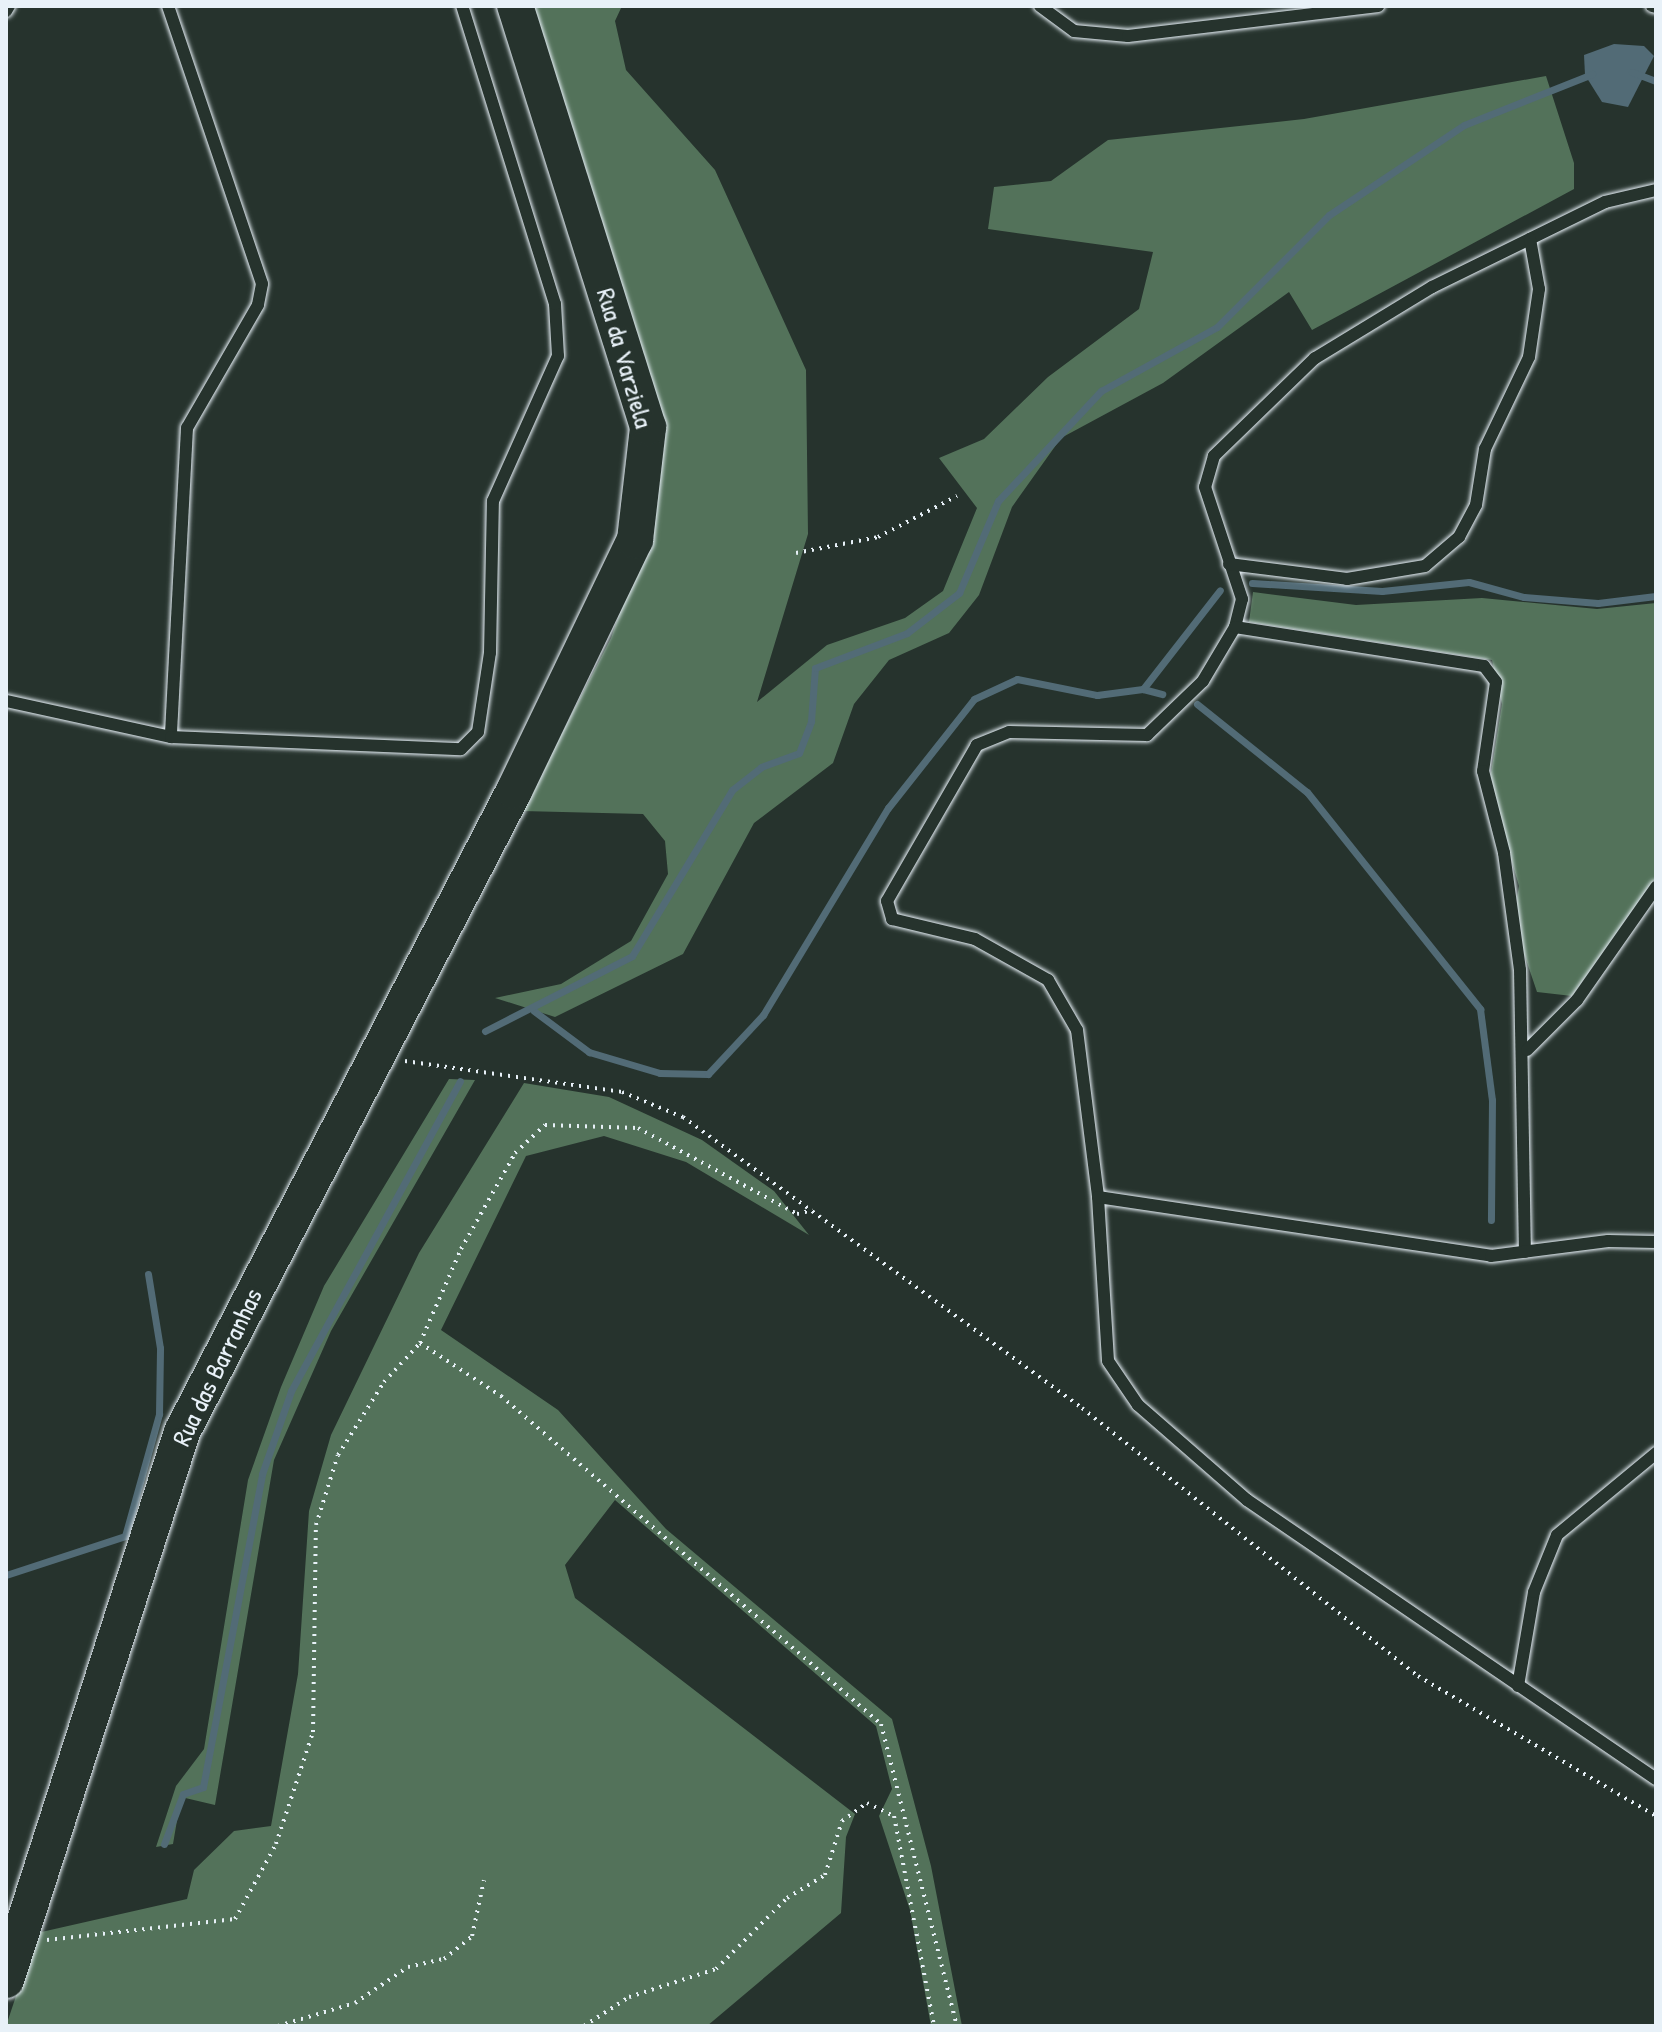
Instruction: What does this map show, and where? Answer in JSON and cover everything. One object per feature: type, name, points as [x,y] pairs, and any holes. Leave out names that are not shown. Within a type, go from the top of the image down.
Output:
[{"type":"main road","name":"Rua da Varziela","points":[[514,791],[618,587],[649,464],[648,427],[515,6]]},
{"type":"main road","name":"Rua das Barranhas","points":[[6,1980],[182,1432],[514,791]]},
{"type":"lane","points":[[6,11],[9,6]]},
{"type":"lane","points":[[168,6],[262,284],[258,305],[187,428],[171,737]]},
{"type":"lane","points":[[6,701],[171,737],[461,749],[478,732],[490,653],[493,501],[558,356],[555,304],[462,6]]},
{"type":"lane","points":[[1040,6],[1074,31],[1128,36],[1323,10],[1378,6]]},
{"type":"lane","points":[[1656,190],[1605,202],[1530,239],[1315,358],[1214,456],[1205,487],[1242,599],[1235,627],[1203,681],[1147,735],[1009,732],[977,745],[887,901],[892,919],[975,939],[1048,980],[1077,1030],[1098,1197],[1108,1361],[1138,1405],[1247,1500],[1656,1779]]},
{"type":"lane","points":[[1229,564],[1347,579],[1425,566],[1459,537],[1476,505],[1485,449],[1529,357],[1539,289],[1530,239]]},
{"type":"lane","points":[[1235,627],[1484,666],[1496,682],[1483,771],[1504,853],[1527,1050],[1525,1252]]},
{"type":"lane","points":[[1527,1050],[1577,1000],[1656,887]]},
{"type":"lane","points":[[1098,1197],[1491,1256],[1656,1242]]},
{"type":"lane","points":[[1518,1686],[1534,1592],[1557,1535],[1656,1453]]},
{"type":"path","points":[[796,553],[878,537],[957,496]]},
{"type":"path","points":[[380,1050],[419,1067],[503,1070],[622,1092],[683,1117],[1082,1408],[1418,1676],[1656,1816]]},
{"type":"path","points":[[17,1943],[235,1919],[276,1844],[313,1732],[316,1525],[338,1455],[384,1382],[420,1343],[507,1166],[545,1125],[638,1128],[797,1214],[813,1210]]},
{"type":"path","points":[[420,1343],[501,1396],[837,1679],[881,1724],[957,2026]]},
{"type":"path","points":[[584,2026],[629,1997],[716,1969],[787,1898],[825,1875],[842,1821],[867,1803],[894,1816],[934,2026]]},
{"type":"path","points":[[278,2026],[355,2003],[408,1967],[444,1959],[472,1936],[484,1880]]},
{"type":"green space","points":[[527,6],[622,6],[615,21],[626,70],[715,170],[806,370],[808,534],[757,702],[827,645],[905,618],[943,591],[977,508],[939,458],[984,439],[1048,377],[1139,309],[1153,252],[988,229],[994,187],[1051,181],[1108,140],[1304,119],[1546,76],[1574,163],[1574,189],[1312,330],[1289,292],[1163,383],[1061,438],[1012,507],[979,595],[949,633],[889,660],[854,704],[833,763],[754,823],[683,954],[555,1017],[495,998],[561,984],[631,941],[668,874],[665,841],[643,814],[522,811],[611,638],[656,507]]},
{"type":"green space","points":[[1253,592],[1356,605],[1482,598],[1597,609],[1656,603],[1656,877],[1572,996],[1537,992],[1513,921],[1519,886],[1489,785],[1502,704],[1492,660],[1249,622]]},
{"type":"green space","points":[[449,1079],[475,1080],[331,1331],[274,1460],[215,1805],[181,1797],[173,1844],[156,1847],[176,1786],[204,1749],[248,1480],[281,1387],[324,1286]]},
{"type":"green space","points":[[524,1083],[609,1097],[702,1140],[774,1191],[809,1235],[686,1162],[604,1136],[526,1156],[441,1330],[558,1410],[666,1529],[892,1719],[931,1866],[962,2026],[931,2026],[910,1910],[879,1816],[892,1789],[876,1726],[615,1500],[565,1565],[575,1598],[855,1814],[846,1837],[841,1913],[707,2026],[6,2026],[37,1933],[187,1899],[194,1870],[234,1831],[271,1826],[298,1674],[309,1511],[331,1435],[419,1253]]},
{"type":"water","points":[[1614,44],[1644,46],[1654,56],[1628,107],[1602,102],[1585,75],[1584,55]]},
{"type":"waterway","points":[[1632,72],[1656,81]]},
{"type":"waterway","points":[[485,1031],[632,956],[732,790],[761,767],[799,753],[811,721],[815,668],[907,633],[959,593],[998,501],[1101,391],[1217,327],[1329,215],[1464,125],[1592,74]]},
{"type":"waterway","points":[[1252,583],[1382,591],[1469,582],[1524,597],[1598,603],[1656,596]]},
{"type":"waterway","points":[[534,1011],[589,1052],[660,1073],[708,1074],[763,1015],[888,808],[974,699],[1017,679],[1097,695],[1143,689],[1220,590]]},
{"type":"waterway","points":[[1143,689],[1162,694]]},
{"type":"waterway","points":[[1197,704],[1307,792],[1480,1009],[1492,1100],[1491,1220]]},
{"type":"waterway","points":[[164,1844],[183,1794],[203,1787],[262,1474],[291,1391],[460,1081]]},
{"type":"waterway","points":[[6,1575],[125,1536],[159,1414],[160,1348],[148,1274]]}]
